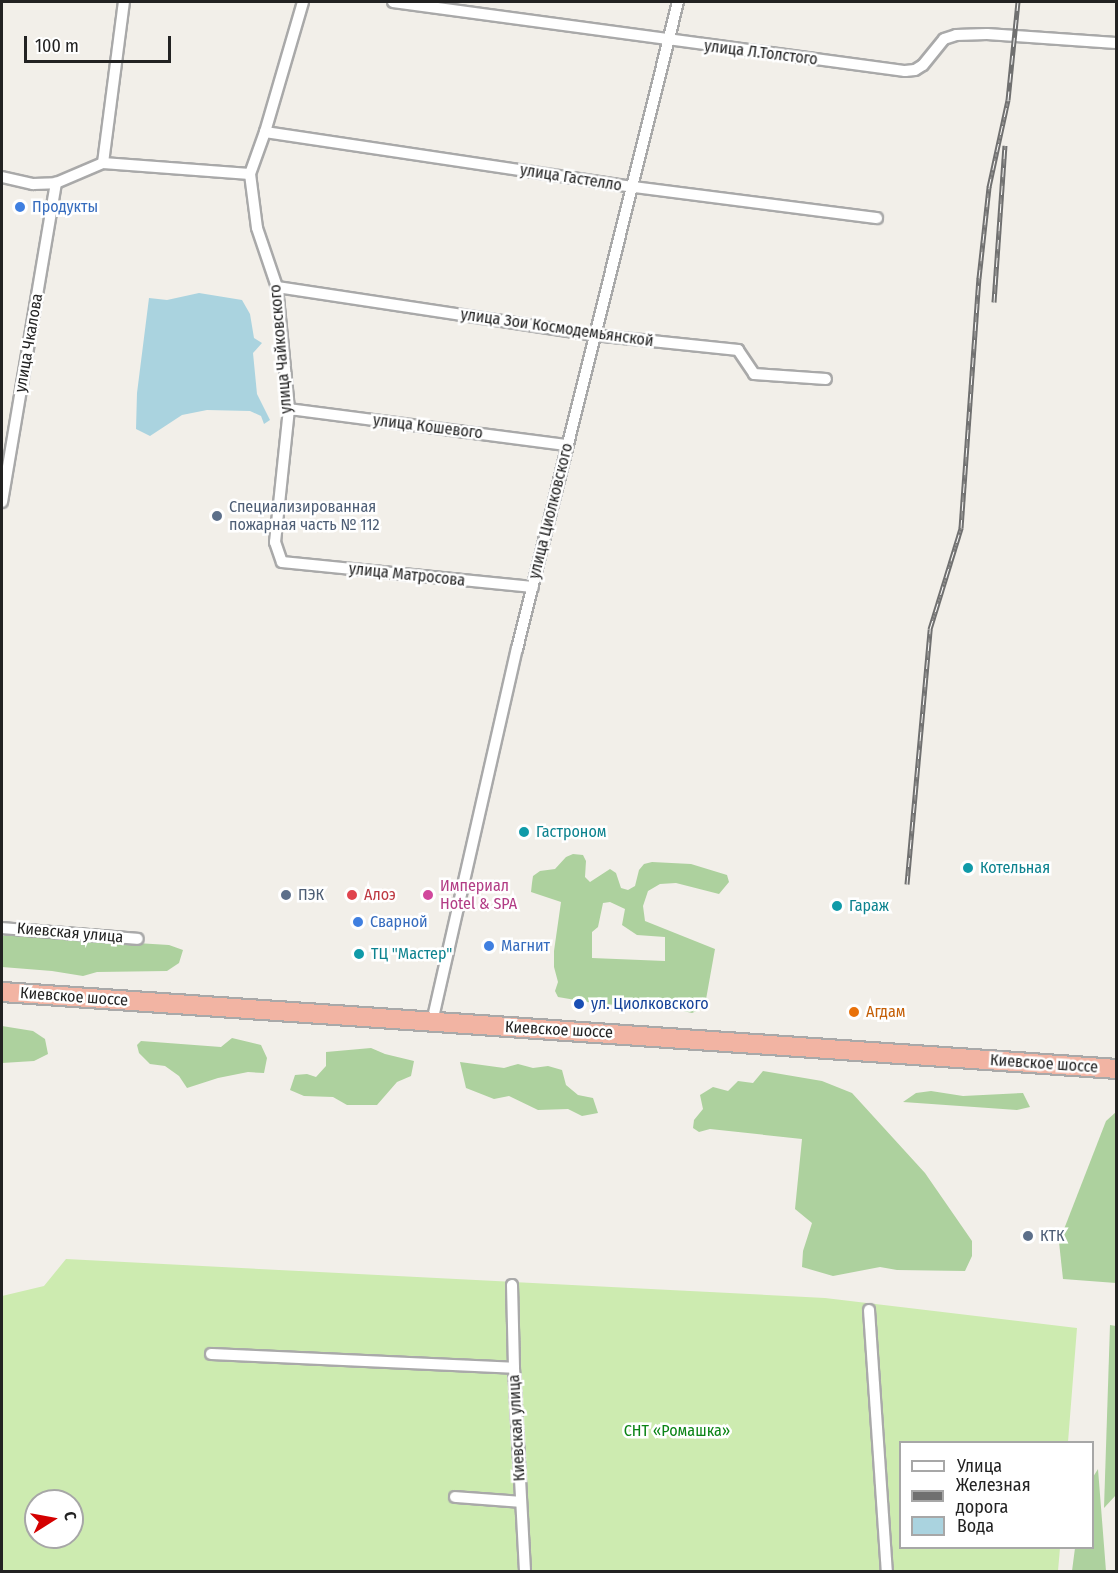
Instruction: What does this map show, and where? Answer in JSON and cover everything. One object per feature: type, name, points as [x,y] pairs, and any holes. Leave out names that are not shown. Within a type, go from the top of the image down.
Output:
[{"type":"highway","name":"Киевское шоссе","points":[[2,992],[1116,1069]]},
{"type":"street","points":[[102,163],[124,2]]},
{"type":"street","name":"улица Чайковского","points":[[282,562],[275,542],[289,409],[277,287],[257,228],[250,174],[265,132],[303,2]]},
{"type":"street","name":"улица Л.Толстого","points":[[393,2],[905,71],[915,70],[923,65],[945,39],[956,35],[987,34],[1116,43]]},
{"type":"street","name":"улица Циолковского","points":[[432,1022],[532,587],[594,335],[634,187],[678,2]]},
{"type":"street","name":"улица Гастелло","points":[[265,132],[634,187],[877,218]]},
{"type":"street","points":[[2,177],[33,184],[56,183],[102,163],[250,174]]},
{"type":"street","name":"улица Чкалова","points":[[2,502],[56,183]]},
{"type":"street","name":"улица Зои Космодемьянской","points":[[277,287],[594,335],[738,350],[754,374],[826,379]]},
{"type":"street","name":"улица Кошевого","points":[[289,409],[567,445]]},
{"type":"street","name":"улица Матросова","points":[[282,562],[532,587]]},
{"type":"street","name":"Киевская улица","points":[[2,928],[138,939]]},
{"type":"street","name":"Киевская улица","points":[[512,1285],[525,1572]]},
{"type":"street","points":[[870,1310],[887,1572]]},
{"type":"street","points":[[211,1354],[514,1368]]},
{"type":"street","points":[[455,1497],[522,1502]]},
{"type":"green space","points":[[573,854],[583,855],[586,861],[585,877],[590,882],[610,869],[616,873],[621,888],[628,890],[635,886],[639,870],[644,864],[652,862],[691,864],[727,875],[729,882],[719,894],[676,883],[660,884],[648,891],[643,906],[645,921],[715,949],[705,1005],[692,1013],[665,1007],[599,1004],[558,997],[555,991],[558,982],[554,967],[554,951],[561,902],[531,892],[533,876],[540,871],[555,869],[566,857]],"holes":[[[610,902],[625,909],[622,925],[637,935],[665,937],[665,961],[592,958],[592,932],[598,927],[603,903]]]},
{"type":"green space","points":[[2,936],[169,945],[183,950],[179,963],[167,971],[97,972],[83,976],[2,967]]},
{"type":"green space","points":[[2,1026],[33,1031],[45,1039],[48,1054],[34,1061],[2,1063]]},
{"type":"green space","points":[[232,1038],[261,1045],[267,1058],[264,1073],[248,1072],[218,1078],[187,1088],[179,1076],[165,1066],[150,1064],[139,1053],[137,1045],[141,1041],[221,1047]]},
{"type":"green space","points":[[371,1048],[414,1061],[411,1076],[397,1082],[377,1105],[347,1105],[333,1097],[304,1096],[290,1090],[295,1075],[307,1074],[316,1077],[326,1066],[326,1052]]},
{"type":"green space","points":[[460,1062],[504,1068],[518,1064],[533,1068],[548,1066],[562,1070],[566,1085],[578,1095],[593,1098],[598,1113],[582,1116],[568,1109],[538,1110],[509,1096],[494,1099],[466,1088]]},
{"type":"green space","points":[[763,1071],[822,1081],[852,1093],[925,1173],[972,1241],[972,1256],[965,1271],[897,1270],[880,1267],[833,1276],[802,1267],[803,1251],[812,1223],[795,1209],[802,1139],[710,1129],[699,1132],[693,1128],[694,1120],[703,1109],[700,1095],[713,1087],[728,1091],[738,1081],[753,1083]]},
{"type":"green space","points":[[931,1091],[963,1096],[1023,1093],[1030,1107],[1017,1110],[903,1102],[916,1093]]},
{"type":"green space","points":[[1116,1112],[1116,1283],[1063,1279],[1059,1242],[1106,1121]]},
{"type":"green space","name":"СНТ «Ромашка»","points":[[66,1259],[825,1298],[1077,1328],[1068,1441],[899,1441],[899,1549],[1060,1549],[1058,1571],[2,1571],[2,1296],[44,1286]]},
{"type":"green space","points":[[1110,1325],[1116,1326],[1116,1495],[1104,1508]]},
{"type":"green space","points":[[1098,1469],[1106,1571],[1072,1571],[1075,1549],[1094,1549],[1094,1475]]},
{"type":"water","points":[[199,293],[242,300],[250,314],[254,338],[262,343],[253,353],[257,394],[270,420],[264,424],[261,416],[250,411],[207,410],[182,415],[150,436],[136,429],[137,393],[149,298],[167,300]]},
{"type":"railway","points":[[907,884],[930,629],[961,528],[979,278],[989,187],[1008,100],[1018,2]]},
{"type":"railway","points":[[994,302],[1005,145]]},
{"type":"place","name":"Продукты","points":[[20,207]]},
{"type":"place","name":"Специализированная пожарная часть № 112","points":[[217,516]]},
{"type":"place","name":"Гастроном","points":[[524,832]]},
{"type":"place","name":"Котельная","points":[[968,868]]},
{"type":"place","name":"ПЭК","points":[[286,895]]},
{"type":"place","name":"Алоэ","points":[[352,895]]},
{"type":"place","name":"Империал Hotel & SPA","points":[[428,895]]},
{"type":"place","name":"Гараж","points":[[837,906]]},
{"type":"place","name":"Сварной","points":[[358,922]]},
{"type":"place","name":"Магнит","points":[[489,946]]},
{"type":"place","name":"ТЦ \"Мастер\"","points":[[359,954]]},
{"type":"place","name":"ул. Циолковского","points":[[579,1004]]},
{"type":"place","name":"Агдам","points":[[854,1012]]},
{"type":"place","name":"КТК","points":[[1028,1236]]}]
